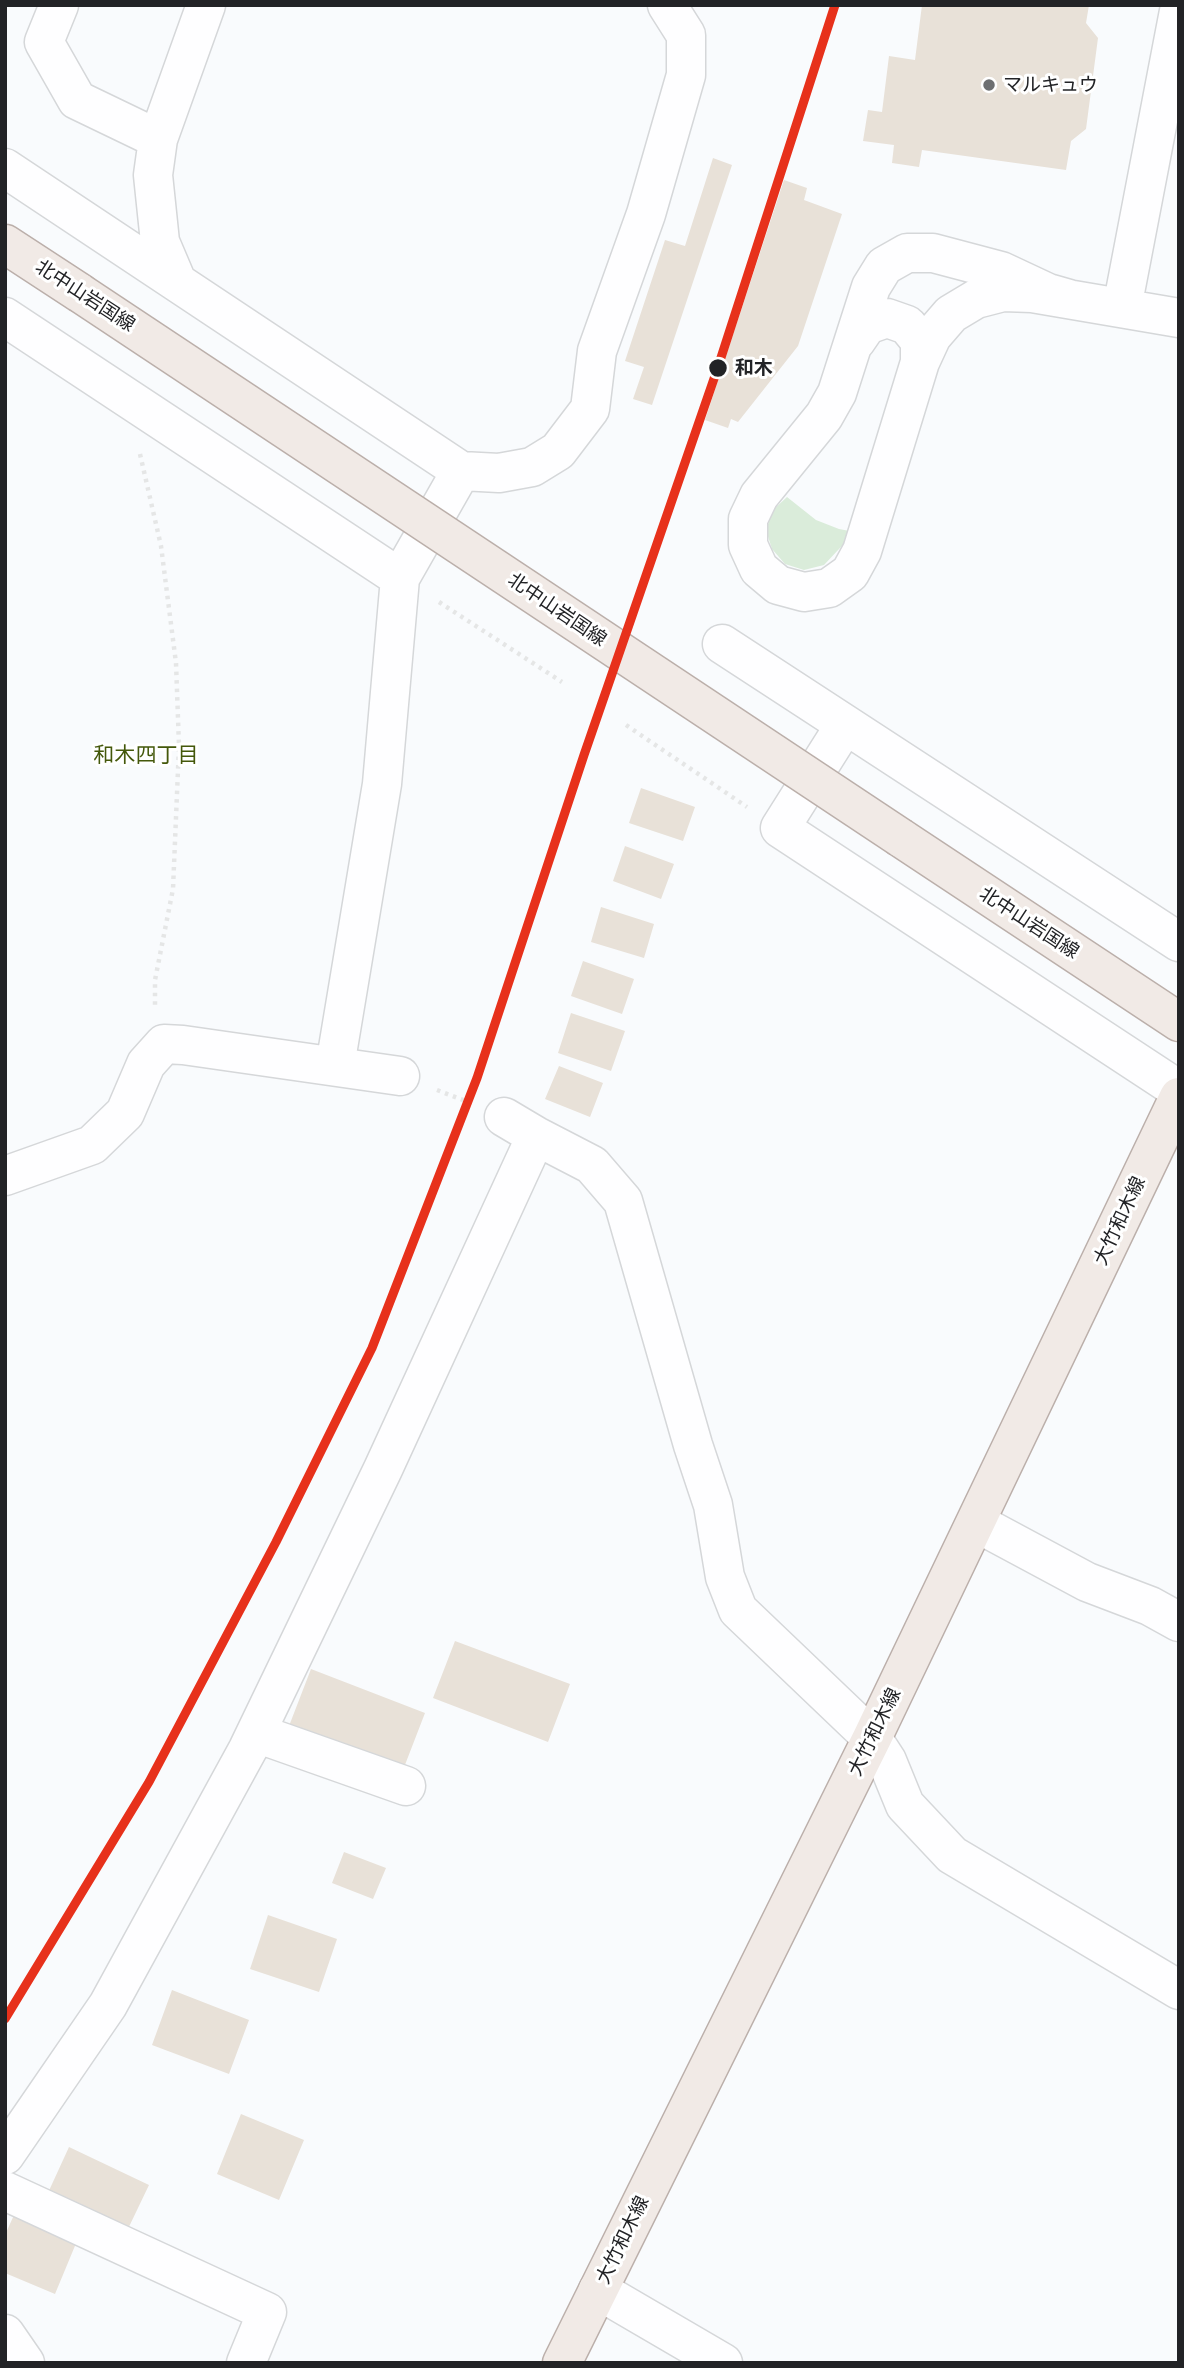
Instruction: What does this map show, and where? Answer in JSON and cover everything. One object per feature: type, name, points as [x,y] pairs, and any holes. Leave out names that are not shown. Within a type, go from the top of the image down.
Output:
[{"type":"main road","name":"北中山岩国線","points":[[5,244],[1179,1022]]},
{"type":"main road","name":"大竹和木線","points":[[562,2363],[977,1523],[1179,1097]]},
{"type":"street","points":[[60,5],[44,43],[77,100],[158,139]]},
{"type":"street","points":[[177,282],[160,242],[153,175],[158,139],[206,5]]},
{"type":"street","points":[[5,168],[461,471],[499,473],[532,467],[558,451],[590,409],[597,351],[646,214],[686,75],[686,35],[667,5]]},
{"type":"street","points":[[1122,308],[1179,11]]},
{"type":"street","points":[[1069,299],[987,267],[933,253],[907,253],[884,265],[871,287],[856,341],[831,405],[760,496],[748,519],[748,545],[759,569],[778,586],[804,592],[829,588],[850,573],[862,551],[920,362],[932,336],[951,314],[976,299],[1003,292],[1032,293],[1179,318]]},
{"type":"street","points":[[5,317],[401,578]]},
{"type":"street","points":[[856,341],[867,324],[887,318],[907,324],[919,341],[920,362]]},
{"type":"street","points":[[335,1066],[382,784],[401,578],[461,471]]},
{"type":"street","points":[[722,645],[1179,942]]},
{"type":"street","points":[[845,725],[780,828],[1179,1090]]},
{"type":"street","points":[[5,1176],[92,1145],[125,1113],[146,1064],[164,1044],[400,1076]]},
{"type":"street","points":[[504,1116],[592,1165],[623,1201],[692,1445],[713,1505],[725,1577],[738,1609],[872,1738],[887,1761],[905,1805],[952,1855],[1179,1990]]},
{"type":"street","points":[[5,2155],[108,2005],[256,1733],[383,1469],[536,1136]]},
{"type":"street","points":[[977,1523],[1087,1582],[1150,1606],[1179,1622]]},
{"type":"street","points":[[256,1733],[406,1786]]},
{"type":"street","points":[[5,2190],[267,2312],[246,2363]]},
{"type":"street","points":[[598,2290],[723,2363]]},
{"type":"street","points":[[5,2334],[24,2363]]},
{"type":"path","points":[[146,410],[137,423],[140,465],[161,546],[176,663],[179,746],[173,889],[155,981],[155,1021],[164,1044]]},
{"type":"path","points":[[401,578],[562,682]]},
{"type":"path","points":[[626,725],[780,828]]},
{"type":"path","points":[[400,1076],[504,1116]]},
{"type":"green space","points":[[787,497],[816,520],[855,532],[824,565],[804,570],[785,564],[772,549],[766,530],[773,510]]},
{"type":"building","name":"マルキュウ","points":[[922,5],[1089,5],[1086,23],[1098,38],[1086,129],[1071,141],[1066,170],[922,150],[919,167],[892,163],[894,145],[863,141],[868,110],[882,112],[889,56],[915,60]]},
{"type":"building","points":[[713,158],[732,165],[652,405],[633,399],[644,367],[625,361],[665,240],[685,246]]},
{"type":"building","points":[[784,180],[807,188],[804,200],[842,214],[798,346],[738,422],[731,419],[728,428],[705,420]]},
{"type":"building","points":[[641,788],[695,807],[683,841],[629,823]]},
{"type":"building","points":[[625,846],[674,864],[661,899],[613,881]]},
{"type":"building","points":[[601,907],[654,924],[644,958],[591,942]]},
{"type":"building","points":[[583,961],[634,979],[622,1014],[571,996]]},
{"type":"building","points":[[571,1013],[625,1031],[611,1071],[558,1053]]},
{"type":"building","points":[[559,1066],[603,1083],[590,1117],[545,1099]]},
{"type":"building","points":[[455,1641],[570,1684],[548,1742],[433,1698]]},
{"type":"building","points":[[311,1669],[425,1713],[403,1770],[289,1726]]},
{"type":"building","points":[[344,1852],[386,1868],[373,1899],[332,1883]]},
{"type":"building","points":[[268,1915],[337,1939],[319,1992],[250,1969]]},
{"type":"building","points":[[172,1990],[249,2020],[229,2074],[152,2045]]},
{"type":"building","points":[[241,2114],[304,2140],[279,2200],[217,2174]]},
{"type":"building","points":[[69,2147],[149,2185],[126,2233],[47,2195]]},
{"type":"building","points":[[14,2215],[77,2241],[55,2294],[5,2273],[5,2235]]},
{"type":"transit line","points":[[5,2019],[149,1782],[276,1542],[372,1348],[477,1078],[584,755],[717,370],[835,5]]},
{"type":"place","name":"マルキュウ","points":[[989,85]]},
{"type":"place","name":"和木","points":[[718,368]]},
{"type":"district","name":"和木四丁目","points":[[146,756]]}]
